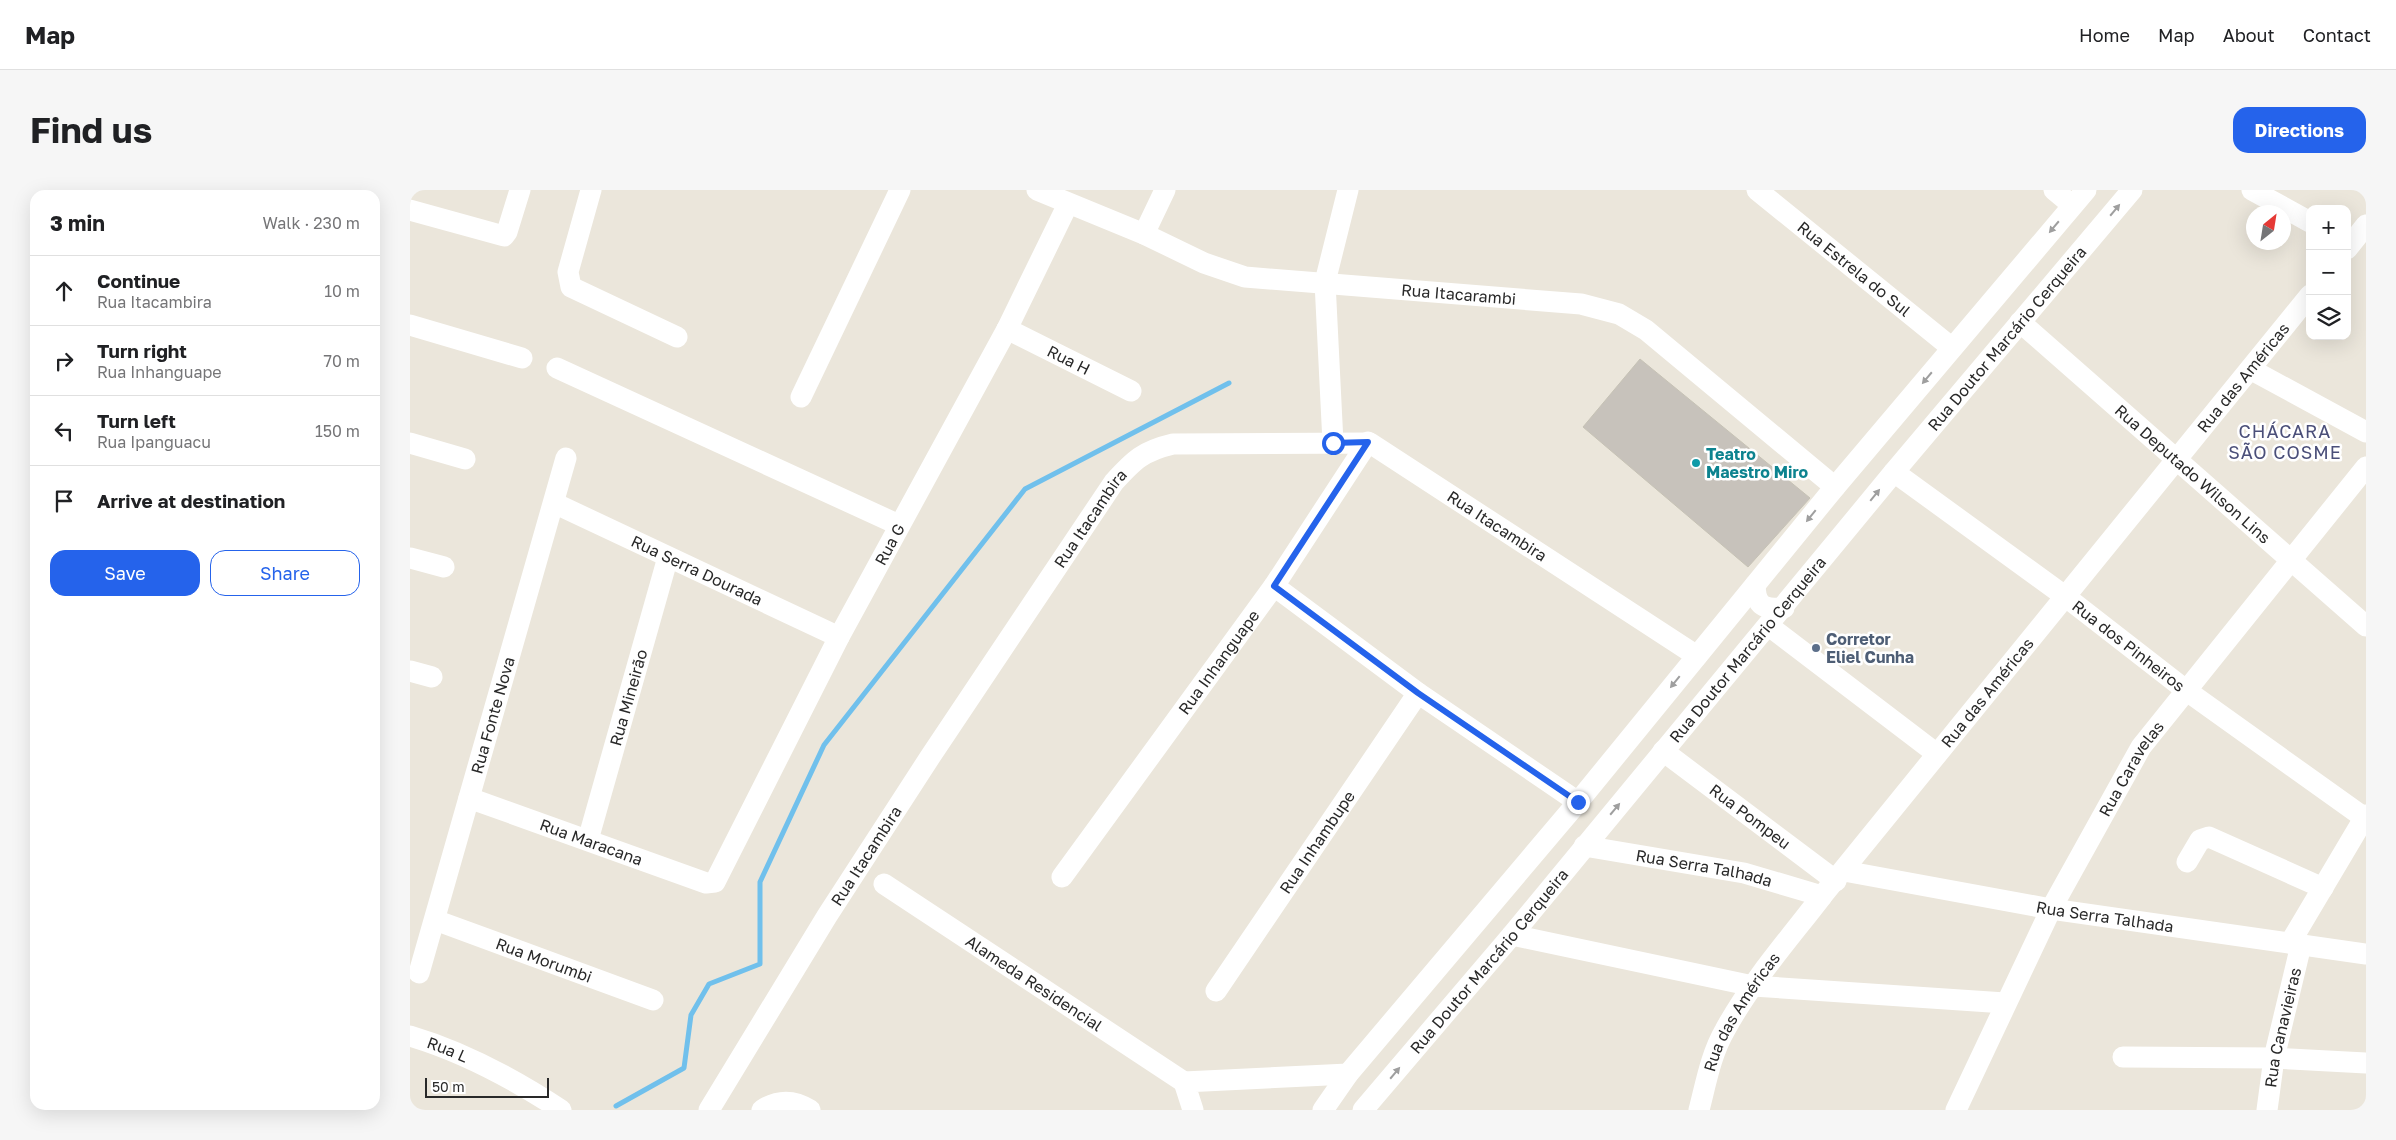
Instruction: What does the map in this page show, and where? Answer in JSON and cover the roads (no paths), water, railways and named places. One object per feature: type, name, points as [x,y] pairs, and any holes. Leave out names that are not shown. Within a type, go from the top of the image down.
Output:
[{"type":"street","points":[[410,210],[504,236],[507,232],[520,190]]},
{"type":"street","points":[[591,190],[568,272],[571,287],[677,337]]},
{"type":"street","points":[[801,397],[900,190]]},
{"type":"street","name":"Rua Itacarambi","points":[[1037,190],[1144,234],[1204,263],[1245,277],[1581,304],[1619,314],[1646,330],[1835,487]]},
{"type":"street","points":[[1144,234],[1165,190]]},
{"type":"street","points":[[1333,443],[1325,282],[1348,190]]},
{"type":"street","name":"Rua Estrela do Sul","points":[[1757,190],[1952,348]]},
{"type":"street","points":[[2054,190],[2079,198]]},
{"type":"street","name":"Rua Doutor Marcário Cerqueira","points":[[1363,1110],[1512,935],[1663,751],[1784,608],[1894,472],[2132,190]]},
{"type":"street","points":[[2252,190],[2306,220]]},
{"type":"street","name":"Rua Doutor Marcário Cerqueira","points":[[1323,1110],[1348,1074],[1578,802],[1835,487],[2079,198]]},
{"type":"street","name":"Rua G","points":[[713,884],[721,874],[839,637],[1007,329],[1068,204]]},
{"type":"street","points":[[2353,247],[2366,225]]},
{"type":"street","name":"Rua das Américas","points":[[1699,1110],[1710,1067],[1725,1030],[1753,986],[1937,754],[2306,300]]},
{"type":"street","name":"Rua Deputado Wilson Lins","points":[[2020,322],[2366,626]]},
{"type":"street","points":[[410,325],[522,358]]},
{"type":"street","name":"Rua H","points":[[1007,329],[1131,391]]},
{"type":"street","points":[[557,368],[899,525]]},
{"type":"street","points":[[2250,369],[2366,432]]},
{"type":"street","name":"Rua Itacambira","points":[[709,1110],[827,916],[930,757],[1114,482],[1134,460],[1153,449],[1173,444],[1368,442],[1697,656]]},
{"type":"street","name":"Rua Inhanguape","points":[[1062,876],[1274,586],[1368,442]]},
{"type":"street","points":[[410,443],[465,459]]},
{"type":"street","name":"Rua Fonte Nova","points":[[419,973],[566,458]]},
{"type":"street","name":"Rua Caravelas","points":[[1956,1110],[2051,909],[2141,747],[2366,467]]},
{"type":"street","name":"Rua dos Pinheiros","points":[[1894,472],[2066,597],[2187,691],[2365,817]]},
{"type":"street","name":"Rua Serra Dourada","points":[[554,503],[839,637]]},
{"type":"street","name":"Rua Mineirão","points":[[588,840],[668,557]]},
{"type":"street","points":[[410,558],[444,567]]},
{"type":"street","points":[[1755,585],[1755,597],[1761,605],[1770,609],[1784,608]]},
{"type":"street","points":[[1274,586],[1418,693],[1578,802]]},
{"type":"street","points":[[1725,622],[1740,632],[1749,649]]},
{"type":"street","points":[[1769,626],[1937,754]]},
{"type":"street","points":[[410,671],[432,677]]},
{"type":"street","name":"Rua Inhambupe","points":[[1216,991],[1418,693]]},
{"type":"street","name":"Rua Pompeu","points":[[1663,751],[1834,883]]},
{"type":"street","name":"Rua Maracana","points":[[469,798],[713,884]]},
{"type":"street","name":"Rua Canavieiras","points":[[2267,1110],[2274,1058],[2296,944],[2323,888],[2365,817]]},
{"type":"street","points":[[2187,862],[2200,840],[2209,837],[2323,888]]},
{"type":"street","name":"Rua Serra Talhada","points":[[1584,846],[1744,873],[2051,909],[2366,954]]},
{"type":"street","name":"Alameda Residencial","points":[[884,884],[1184,1082]]},
{"type":"street","name":"Rua Morumbi","points":[[435,920],[653,1000]]},
{"type":"street","points":[[1512,935],[1753,986],[2005,1003]]},
{"type":"street","name":"Rua L","points":[[410,1036],[436,1044],[523,1085],[561,1110]]},
{"type":"street","points":[[2123,1057],[2274,1058],[2366,1063]]},
{"type":"street","points":[[1193,1110],[1184,1082],[1348,1074]]},
{"type":"street","points":[[762,1110],[772,1104],[782,1102],[798,1103],[810,1110]]},
{"type":"waterway","points":[[616,1106],[684,1068],[691,1015],[709,984],[760,964],[760,882],[824,745],[1025,489],[1229,383]]},
{"type":"place","name":"Teatro Maestro Miro","points":[[1696,463]]},
{"type":"place","name":"Corretor Eliel Cunha","points":[[1816,648]]},
{"type":"district","name":"CHÁCARA SÃO COSME","points":[[2285,441]]}]
